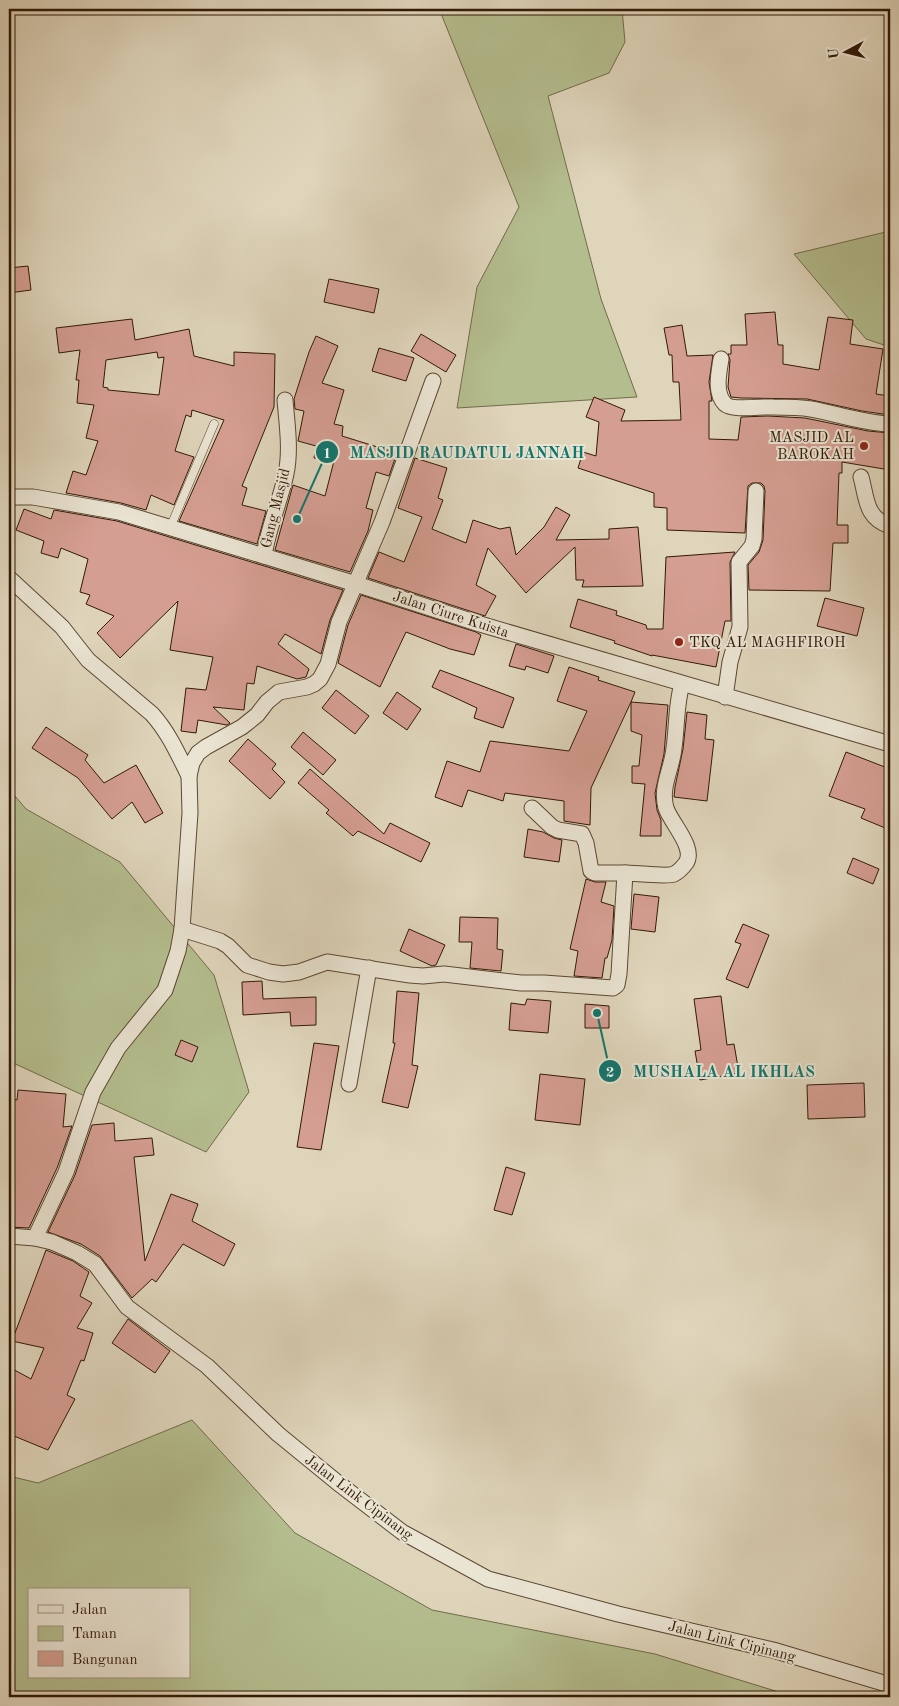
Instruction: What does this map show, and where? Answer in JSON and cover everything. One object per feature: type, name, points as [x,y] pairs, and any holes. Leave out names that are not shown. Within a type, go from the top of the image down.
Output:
[{"type":"street","points":[[720,359],[719,394],[724,404],[731,408],[767,406],[809,409],[850,419],[890,424]]},
{"type":"street","points":[[36,1238],[66,1172],[93,1092],[118,1048],[166,990],[178,951],[182,929],[190,813],[189,776],[192,763],[198,753],[242,727],[257,715],[267,702],[279,692],[307,687],[314,684],[320,678],[328,664],[339,622],[382,522],[433,381]]},
{"type":"street","name":"Gang Masjid","points":[[264,556],[286,472],[288,429],[285,400]]},
{"type":"street","points":[[860,477],[870,512],[882,523],[890,526]]},
{"type":"street","points":[[725,696],[730,662],[740,627],[739,562],[752,546],[754,539],[756,491]]},
{"type":"street","name":"Jalan Ciure Kuista","points":[[9,497],[33,497],[119,512],[480,624],[890,744]]},
{"type":"street","points":[[9,578],[62,627],[88,660],[162,724],[189,776]]},
{"type":"street","points":[[532,808],[552,827],[558,830],[582,834],[586,843],[591,871],[672,874],[677,872],[687,862],[688,850],[685,840],[666,807],[664,786],[673,754],[678,698],[682,684]]},
{"type":"street","points":[[182,929],[220,941],[228,946],[247,965],[283,974],[299,972],[327,962],[410,975],[444,974],[520,983],[613,988],[617,985],[620,974],[625,873]]},
{"type":"street","points":[[349,1084],[369,968]]},
{"type":"street","name":"Jalan Link Cipinang","points":[[9,1236],[36,1238],[52,1242],[77,1253],[95,1264],[127,1307],[207,1366],[278,1434],[338,1483],[402,1532],[488,1579],[618,1614],[773,1650],[890,1684]]},
{"type":"lane","points":[[170,528],[214,424]]},
{"type":"green space","points":[[432,9],[622,9],[625,42],[609,73],[548,96],[601,299],[637,397],[457,408],[477,287],[519,207],[440,11]]},
{"type":"green space","points":[[890,231],[890,347],[866,339],[794,254]]},
{"type":"green space","points":[[9,789],[26,809],[120,862],[214,975],[249,1092],[206,1152],[9,1061]]},
{"type":"green space","points":[[192,1420],[295,1533],[432,1610],[655,1654],[795,1697],[9,1697],[9,1476],[38,1483]]},
{"type":"building","points":[[28,266],[31,290],[9,293],[9,268]]},
{"type":"building","points":[[329,279],[379,289],[374,313],[324,302]]},
{"type":"building","points":[[775,312],[778,345],[783,345],[783,364],[819,370],[828,317],[853,320],[850,344],[883,349],[876,394],[890,396],[890,415],[807,399],[731,397],[728,387],[730,360],[728,354],[731,354],[731,345],[747,345],[745,314]]},
{"type":"building","points":[[132,319],[135,340],[189,329],[194,356],[234,366],[234,352],[275,354],[274,407],[242,486],[247,488],[242,505],[266,511],[257,544],[179,521],[224,420],[192,410],[191,417],[186,415],[175,451],[194,457],[174,505],[151,495],[146,510],[121,503],[66,493],[73,471],[86,475],[98,441],[86,438],[94,405],[77,403],[79,380],[76,380],[80,350],[59,353],[56,328]],"holes":[[[157,352],[158,358],[164,357],[159,395],[108,390],[108,388],[103,387],[106,360]]]},
{"type":"building","points":[[682,325],[687,356],[713,355],[709,382],[712,401],[709,401],[709,439],[738,440],[741,417],[768,416],[805,418],[868,431],[890,433],[890,470],[842,462],[842,473],[839,473],[837,525],[848,525],[848,543],[833,543],[830,591],[749,590],[748,565],[759,552],[763,540],[765,491],[761,483],[752,483],[748,486],[745,533],[667,530],[667,508],[654,507],[654,493],[578,468],[583,452],[596,456],[599,422],[586,417],[594,397],[625,410],[621,421],[681,420],[679,382],[673,382],[672,355],[669,355],[664,328]]},
{"type":"building","points":[[421,334],[456,355],[446,372],[411,351]]},
{"type":"building","points":[[316,336],[338,346],[322,383],[344,390],[334,424],[343,426],[342,436],[397,453],[389,476],[376,472],[366,508],[373,510],[368,531],[350,572],[275,550],[293,485],[325,496],[334,461],[314,458],[316,446],[298,441],[304,411],[295,409],[294,399]]},
{"type":"building","points":[[379,348],[414,358],[406,381],[372,371]]},
{"type":"building","points":[[415,458],[447,468],[438,498],[443,500],[432,529],[466,543],[473,520],[500,529],[510,527],[516,555],[544,527],[556,507],[570,515],[556,540],[609,539],[609,529],[638,527],[643,586],[582,587],[584,580],[576,580],[575,547],[526,593],[488,548],[476,585],[496,596],[485,616],[368,578],[379,552],[404,562],[422,517],[398,508]]},
{"type":"building","points":[[24,509],[51,519],[54,510],[117,521],[343,590],[330,620],[321,654],[285,634],[278,644],[309,669],[306,677],[297,679],[257,666],[254,684],[247,683],[244,710],[213,707],[230,723],[227,725],[198,720],[196,733],[181,731],[186,688],[206,690],[213,657],[170,650],[178,601],[120,658],[97,633],[114,616],[86,604],[90,595],[80,592],[88,559],[61,548],[58,558],[41,553],[44,541],[16,530]]},
{"type":"building","points":[[735,552],[730,562],[731,621],[725,621],[716,667],[652,656],[614,643],[615,641],[570,627],[578,599],[617,611],[616,615],[646,625],[647,629],[663,629],[666,557]]},
{"type":"building","points":[[361,595],[476,632],[481,635],[474,655],[450,649],[406,632],[380,687],[338,663],[348,625]]},
{"type":"building","points":[[825,598],[864,608],[857,636],[817,626]]},
{"type":"building","points":[[516,644],[554,656],[548,673],[526,666],[525,670],[509,666]]},
{"type":"building","points":[[569,667],[599,677],[598,680],[635,692],[591,788],[590,825],[564,821],[564,801],[505,793],[503,801],[468,790],[462,807],[435,797],[447,761],[480,772],[490,741],[569,751],[587,711],[557,701]]},
{"type":"building","points":[[440,670],[514,698],[503,728],[474,718],[477,708],[432,687]]},
{"type":"building","points":[[336,690],[369,716],[355,734],[322,708]]},
{"type":"building","points":[[397,692],[421,709],[407,730],[383,713]]},
{"type":"building","points":[[631,702],[668,705],[664,754],[655,793],[657,810],[661,820],[661,836],[640,836],[645,784],[632,783],[632,766],[639,766],[642,735],[631,731]]},
{"type":"building","points":[[687,712],[707,715],[705,739],[714,740],[707,801],[674,797],[683,749]]},
{"type":"building","points":[[46,727],[88,755],[85,760],[104,783],[136,765],[163,813],[145,823],[132,802],[112,819],[78,778],[32,748]]},
{"type":"building","points":[[303,732],[336,760],[323,775],[291,747]]},
{"type":"building","points":[[248,739],[276,764],[272,769],[285,782],[270,799],[229,761]]},
{"type":"building","points":[[846,752],[890,769],[890,830],[861,818],[865,809],[829,796]]},
{"type":"building","points":[[310,769],[384,834],[390,823],[430,843],[421,862],[358,831],[353,836],[326,813],[329,810],[298,783]]},
{"type":"building","points":[[528,829],[543,832],[562,840],[559,862],[524,857]]},
{"type":"building","points":[[853,858],[879,869],[873,884],[847,873]]},
{"type":"building","points":[[586,879],[595,882],[606,882],[601,902],[614,906],[612,940],[607,958],[605,958],[602,978],[574,976],[578,951],[570,949]]},
{"type":"building","points":[[634,894],[659,897],[655,932],[631,929]]},
{"type":"building","points":[[460,917],[498,918],[497,949],[503,950],[501,971],[470,968],[472,942],[459,942]]},
{"type":"building","points":[[743,924],[769,935],[748,988],[726,979],[741,944],[735,942]]},
{"type":"building","points":[[409,929],[445,945],[436,965],[432,966],[400,951]]},
{"type":"building","points":[[262,981],[263,999],[316,997],[316,1025],[291,1026],[290,1012],[243,1015],[242,982]]},
{"type":"building","points":[[397,991],[419,993],[412,1065],[418,1066],[408,1108],[382,1102],[395,1043],[393,1043]]},
{"type":"building","points":[[721,996],[727,1045],[734,1044],[739,1073],[700,1080],[695,1051],[701,1050],[694,999]]},
{"type":"building","points":[[527,999],[551,1001],[548,1033],[509,1030],[511,1003],[525,1005]]},
{"type":"building","points":[[585,1004],[609,1006],[609,1028],[585,1028]]},
{"type":"building","points":[[181,1040],[198,1047],[192,1062],[175,1055]]},
{"type":"building","points":[[314,1043],[339,1046],[321,1150],[297,1147]]},
{"type":"building","points":[[540,1074],[585,1079],[580,1125],[535,1120]]},
{"type":"building","points":[[864,1083],[865,1117],[808,1119],[807,1085]]},
{"type":"building","points":[[18,1090],[66,1094],[63,1127],[72,1126],[57,1168],[29,1228],[9,1227],[9,1098],[17,1100]]},
{"type":"building","points":[[114,1123],[115,1141],[152,1138],[154,1155],[134,1157],[145,1261],[171,1194],[198,1204],[192,1221],[235,1244],[224,1266],[183,1244],[156,1282],[152,1279],[132,1298],[100,1256],[81,1244],[48,1232],[75,1175],[92,1125]]},
{"type":"building","points":[[506,1167],[525,1173],[512,1215],[494,1210]]},
{"type":"building","points":[[46,1250],[73,1261],[89,1272],[80,1296],[92,1303],[77,1328],[93,1333],[84,1361],[81,1360],[67,1395],[75,1399],[48,1450],[9,1434],[9,1367],[31,1379],[44,1348],[12,1341]]},
{"type":"building","points":[[128,1319],[170,1351],[155,1373],[112,1343]]},
{"type":"place","name":"MASJID AL BAROKAH","points":[[864,446]]},
{"type":"place","name":"MASJID RAUDATUL JANNAH","points":[[297,519]]},
{"type":"place","name":"TKQ AL MAGHFIROH","points":[[679,642]]},
{"type":"place","name":"MUSHALA AL IKHLAS","points":[[597,1013]]}]
